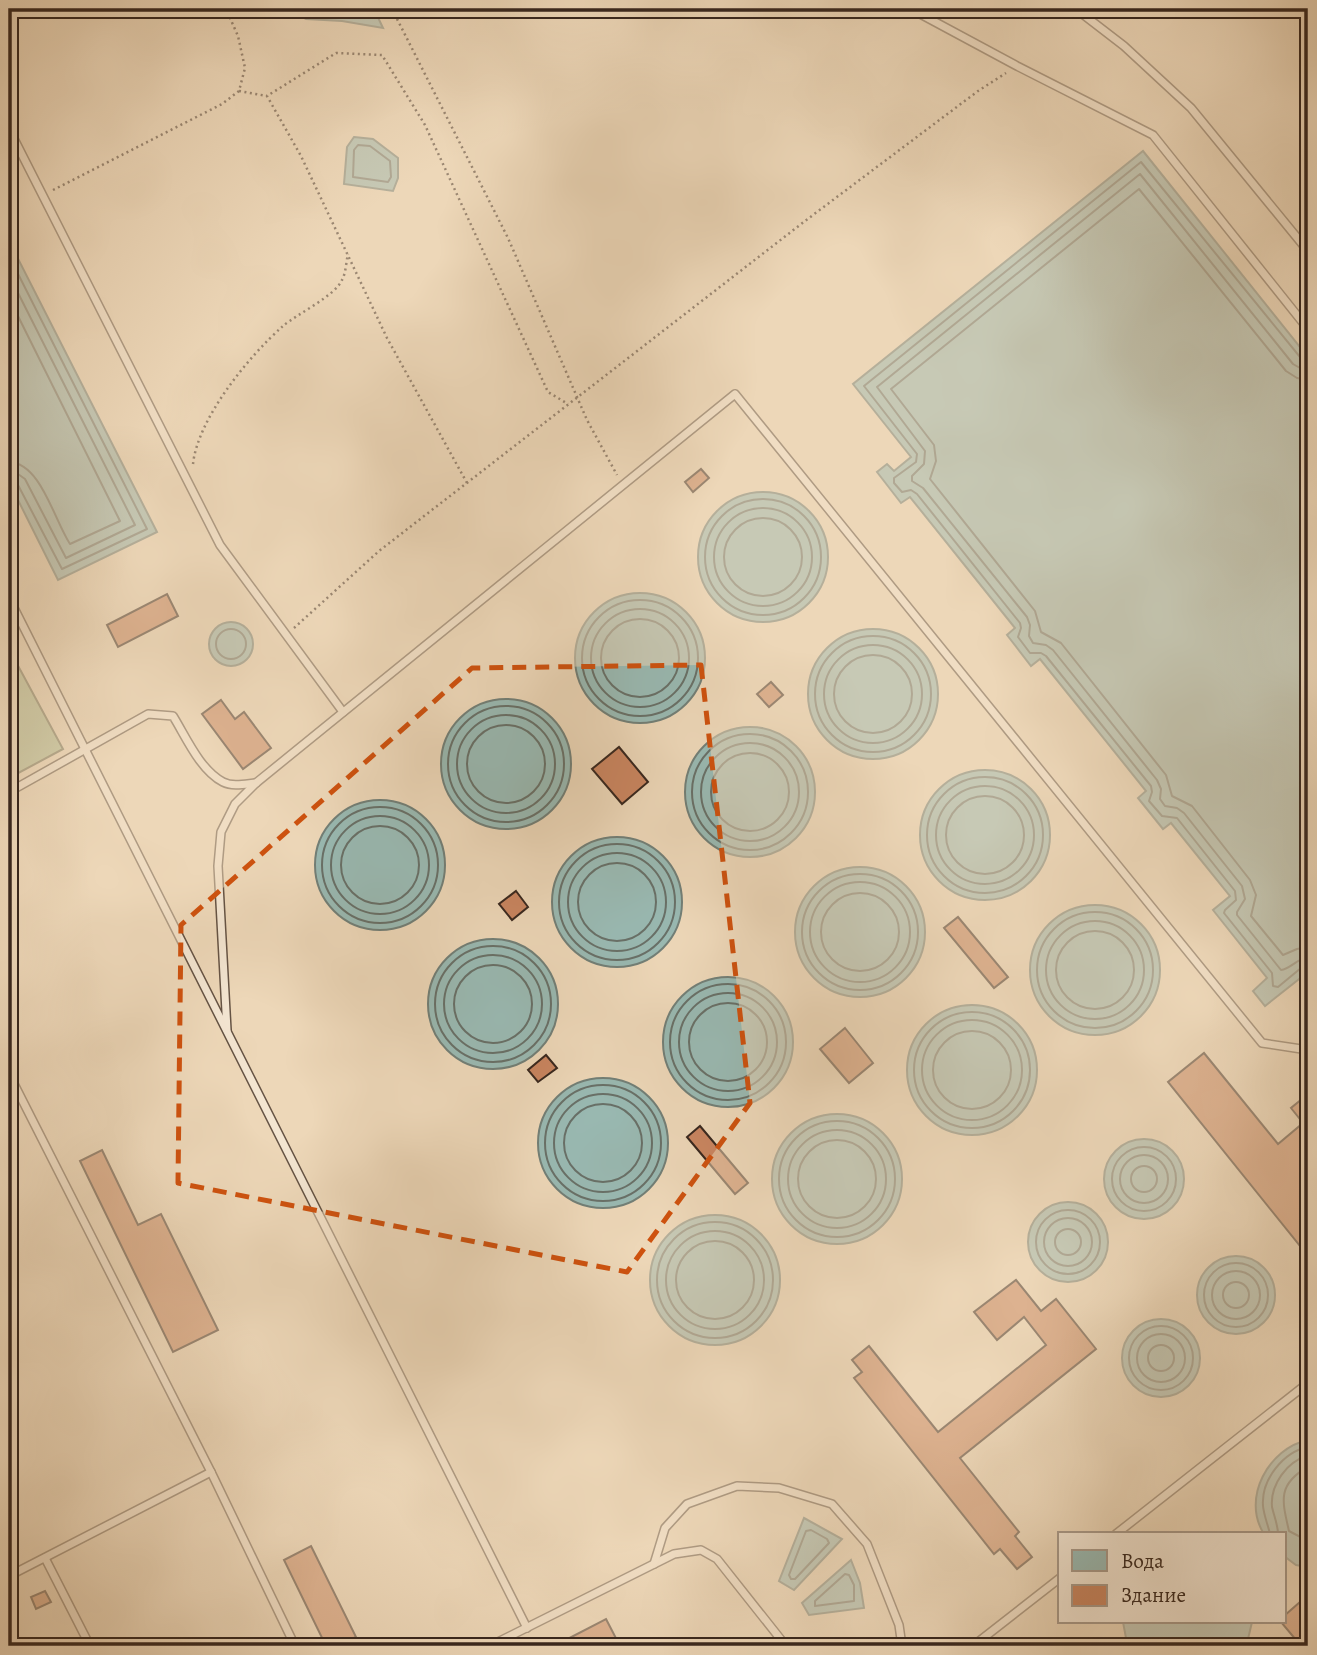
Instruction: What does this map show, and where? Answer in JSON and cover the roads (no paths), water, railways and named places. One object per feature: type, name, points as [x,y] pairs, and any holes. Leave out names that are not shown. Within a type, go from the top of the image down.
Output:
[{"type":"lane","points":[[911,9],[1153,135],[1308,329]]},
{"type":"lane","points":[[1076,9],[1124,46],[1191,108],[1308,251]]},
{"type":"lane","points":[[9,129],[220,545],[343,712]]},
{"type":"lane","points":[[227,1030],[218,866],[220,832],[235,804],[256,783],[735,394],[1262,1043],[1308,1050]]},
{"type":"lane","points":[[9,598],[527,1628]]},
{"type":"lane","points":[[9,792],[148,714],[173,716],[203,764],[223,782],[240,785],[256,783]]},
{"type":"lane","points":[[9,1074],[211,1472],[295,1646]]},
{"type":"lane","points":[[1119,1532],[1308,1383]]},
{"type":"lane","points":[[9,1576],[211,1472]]},
{"type":"lane","points":[[654,1564],[665,1528],[687,1504],[737,1486],[779,1488],[832,1504],[867,1544],[899,1625],[902,1646]]},
{"type":"lane","points":[[489,1646],[674,1554],[702,1550],[717,1559],[786,1646]]},
{"type":"lane","points":[[45,1558],[90,1646]]},
{"type":"lane","points":[[973,1646],[1058,1580]]},
{"type":"water","points":[[287,9],[374,9],[383,28],[342,21],[306,19]]},
{"type":"water","points":[[354,137],[373,139],[398,158],[398,178],[393,191],[344,184],[347,147]]},
{"type":"water","points":[[1143,151],[1308,357],[1308,972],[1265,1006],[1253,991],[1267,978],[1213,910],[1230,896],[1171,823],[1163,829],[1138,798],[1146,791],[1040,659],[1031,666],[1007,635],[1015,628],[910,497],[901,503],[877,472],[887,464],[894,471],[911,457],[853,384]]},
{"type":"water","points":[[9,241],[157,532],[58,580],[9,482]]},
{"type":"water","points":[[763,492],[788,497],[809,511],[823,532],[828,557],[823,582],[809,603],[788,617],[763,622],[738,617],[717,603],[703,582],[698,557],[703,532],[717,511],[738,497]]},
{"type":"water","points":[[640,593],[665,598],[686,612],[700,633],[705,658],[700,683],[686,704],[665,718],[640,723],[615,718],[594,704],[580,683],[575,658],[580,633],[594,612],[615,598]]},
{"type":"water","points":[[231,622],[247,628],[253,644],[247,660],[231,666],[215,660],[209,644],[215,628]]},
{"type":"water","points":[[873,629],[898,634],[919,648],[933,669],[938,694],[933,719],[919,740],[898,754],[873,759],[848,754],[827,740],[813,719],[808,694],[813,669],[827,648],[848,634]]},
{"type":"water","points":[[506,699],[531,704],[552,718],[566,739],[571,764],[566,789],[552,810],[531,824],[506,829],[481,824],[460,810],[446,789],[441,764],[446,739],[460,718],[481,704]]},
{"type":"water","points":[[750,727],[775,732],[796,746],[810,767],[815,792],[810,817],[796,838],[775,852],[750,857],[725,852],[704,838],[690,817],[685,792],[690,767],[704,746],[725,732]]},
{"type":"water","points":[[985,770],[1010,775],[1031,789],[1045,810],[1050,835],[1045,860],[1031,881],[1010,895],[985,900],[960,895],[939,881],[925,860],[920,835],[925,810],[939,789],[960,775]]},
{"type":"water","points":[[380,800],[405,805],[426,819],[440,840],[445,865],[440,890],[426,911],[405,925],[380,930],[355,925],[334,911],[320,890],[315,865],[320,840],[334,819],[355,805]]},
{"type":"water","points":[[617,837],[642,842],[663,856],[677,877],[682,902],[677,927],[663,948],[642,962],[617,967],[592,962],[571,948],[557,927],[552,902],[557,877],[571,856],[592,842]]},
{"type":"water","points":[[860,867],[885,872],[906,886],[920,907],[925,932],[920,957],[906,978],[885,992],[860,997],[835,992],[814,978],[800,957],[795,932],[800,907],[814,886],[835,872]]},
{"type":"water","points":[[1095,905],[1120,910],[1141,924],[1155,945],[1160,970],[1155,995],[1141,1016],[1120,1030],[1095,1035],[1070,1030],[1049,1016],[1035,995],[1030,970],[1035,945],[1049,924],[1070,910]]},
{"type":"water","points":[[493,939],[518,944],[539,958],[553,979],[558,1004],[553,1029],[539,1050],[518,1064],[493,1069],[468,1064],[447,1050],[433,1029],[428,1004],[433,979],[447,958],[468,944]]},
{"type":"water","points":[[728,977],[753,982],[774,996],[788,1017],[793,1042],[788,1067],[774,1088],[753,1102],[728,1107],[703,1102],[682,1088],[668,1067],[663,1042],[668,1017],[682,996],[703,982]]},
{"type":"water","points":[[972,1005],[997,1010],[1018,1024],[1032,1045],[1037,1070],[1032,1095],[1018,1116],[997,1130],[972,1135],[947,1130],[926,1116],[912,1095],[907,1070],[912,1045],[926,1024],[947,1010]]},
{"type":"water","points":[[603,1078],[628,1083],[649,1097],[663,1118],[668,1143],[663,1168],[649,1189],[628,1203],[603,1208],[578,1203],[557,1189],[543,1168],[538,1143],[543,1118],[557,1097],[578,1083]]},
{"type":"water","points":[[837,1114],[862,1119],[883,1133],[897,1154],[902,1179],[897,1204],[883,1225],[862,1239],[837,1244],[812,1239],[791,1225],[777,1204],[772,1179],[777,1154],[791,1133],[812,1119]]},
{"type":"water","points":[[1144,1139],[1159,1142],[1172,1151],[1181,1164],[1184,1179],[1181,1194],[1172,1207],[1159,1216],[1144,1219],[1129,1216],[1116,1207],[1107,1194],[1104,1179],[1107,1164],[1116,1151],[1129,1142]]},
{"type":"water","points":[[1068,1202],[1083,1205],[1096,1214],[1105,1227],[1108,1242],[1105,1257],[1096,1270],[1083,1279],[1068,1282],[1053,1279],[1040,1270],[1031,1257],[1028,1242],[1031,1227],[1040,1214],[1053,1205]]},
{"type":"water","points":[[715,1215],[740,1220],[761,1234],[775,1255],[780,1280],[775,1305],[761,1326],[740,1340],[715,1345],[690,1340],[669,1326],[655,1305],[650,1280],[655,1255],[669,1234],[690,1220]]},
{"type":"water","points":[[1228,1256],[1244,1256],[1258,1262],[1269,1273],[1275,1287],[1275,1303],[1269,1317],[1258,1328],[1244,1334],[1228,1334],[1214,1328],[1203,1317],[1197,1303],[1197,1287],[1203,1273],[1214,1262]]},
{"type":"water","points":[[1153,1319],[1169,1319],[1183,1325],[1194,1336],[1200,1350],[1200,1366],[1194,1380],[1183,1391],[1169,1397],[1153,1397],[1139,1391],[1128,1380],[1122,1366],[1122,1350],[1128,1336],[1139,1325]]},
{"type":"water","points":[[1308,1440],[1308,1567],[1296,1565],[1286,1558],[1286,1532],[1263,1532],[1256,1505],[1263,1476],[1281,1453]]},
{"type":"water","points":[[804,1518],[842,1539],[794,1590],[779,1581]]},
{"type":"water","points":[[851,1560],[860,1583],[864,1608],[809,1615],[802,1603]]},
{"type":"water","points":[[1123,1624],[1252,1624],[1248,1639],[1243,1646],[1132,1646],[1126,1638]]}]
